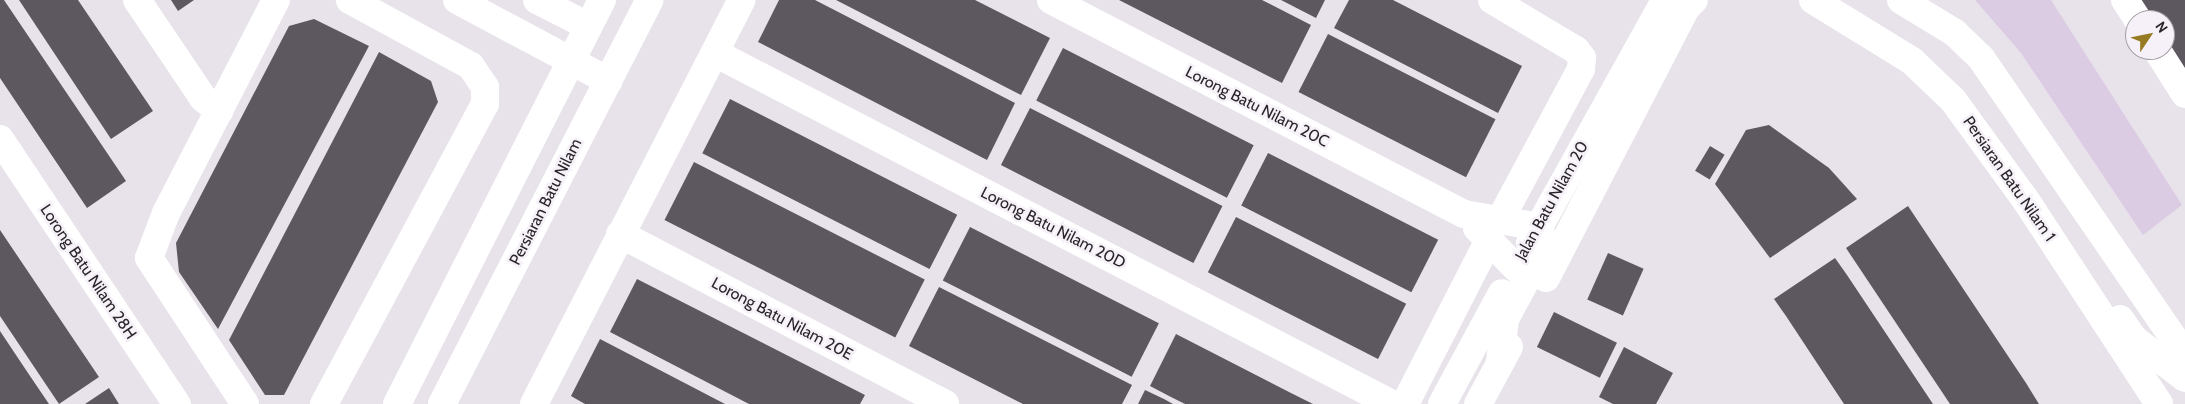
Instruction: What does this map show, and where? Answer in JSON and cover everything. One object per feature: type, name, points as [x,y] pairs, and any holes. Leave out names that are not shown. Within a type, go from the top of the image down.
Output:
[{"type":"street","points":[[137,0],[203,98],[219,111]]},
{"type":"street","points":[[245,404],[149,258],[166,213],[276,0]]},
{"type":"street","points":[[324,404],[485,104],[485,87],[471,66],[350,0]]},
{"type":"street","points":[[457,0],[609,82]]},
{"type":"street","points":[[537,0],[588,26]]},
{"type":"street","points":[[397,404],[602,0]]},
{"type":"street","name":"Persiaran Batu Nilam","points":[[442,404],[650,0]]},
{"type":"street","points":[[534,404],[742,0]]},
{"type":"street","name":"Lorong Batu Nilam 20C","points":[[1051,0],[1494,230],[1540,227]]},
{"type":"street","points":[[1405,404],[1494,230],[1581,69],[1582,58],[1576,50],[1492,0]]},
{"type":"street","name":"Persiaran Batu Nilam 1","points":[[1813,0],[1933,78],[2025,199],[2159,404]]},
{"type":"street","points":[[1901,0],[1955,33],[1981,58],[2185,355]]},
{"type":"street","name":"Jalan Batu Nilam 20","points":[[1442,404],[1540,227],[1684,2]]},
{"type":"street","name":"Jalan Batu Nilam 20","points":[[1478,404],[1684,2]]},
{"type":"street","name":"Lorong Batu Nilam 20D","points":[[715,53],[1392,404]]},
{"type":"street","points":[[2163,60],[2185,94]]},
{"type":"street","name":"Lorong Batu Nilam 28H","points":[[0,139],[177,404]]},
{"type":"street","points":[[2025,199],[2055,224],[2134,339],[2185,378]]},
{"type":"street","points":[[1500,362],[1505,319],[1543,249],[1540,227]]},
{"type":"street","points":[[1494,230],[1516,268]]},
{"type":"street","name":"Lorong Batu Nilam 20E","points":[[620,234],[945,404]]},
{"type":"shaded area","points":[[1975,0],[2051,0],[2182,205],[2143,235],[2021,53]]},
{"type":"building","points":[[0,0],[4,0],[126,181],[87,208],[0,78]]},
{"type":"building","points":[[19,0],[78,0],[153,111],[111,139]]},
{"type":"building","points":[[171,0],[194,0],[178,11]]},
{"type":"building","points":[[779,0],[815,0],[1015,103],[987,160],[758,42]]},
{"type":"building","points":[[836,0],[975,0],[1050,38],[1021,95]]},
{"type":"building","points":[[1119,0],[1262,0],[1311,25],[1282,83]]},
{"type":"building","points":[[1281,0],[1325,0],[1316,18]]},
{"type":"building","points":[[1349,0],[1393,0],[1522,66],[1498,113],[1334,28]]},
{"type":"building","points":[[2141,0],[2185,0],[2185,70],[2175,54],[2175,10],[2147,10]]},
{"type":"building","points":[[314,19],[369,46],[218,329],[179,272],[176,243],[289,26]]},
{"type":"building","points":[[1328,34],[1496,119],[1466,177],[1298,92]]},
{"type":"building","points":[[1063,48],[1254,145],[1227,198],[1036,101]]},
{"type":"building","points":[[379,52],[431,81],[438,102],[284,395],[265,395],[229,340]]},
{"type":"building","points":[[730,99],[957,215],[930,269],[702,153]]},
{"type":"building","points":[[1030,108],[1222,206],[1193,263],[1001,165]]},
{"type":"building","points":[[1769,125],[1829,168],[1857,199],[1770,258],[1715,184],[1746,130]]},
{"type":"building","points":[[1710,146],[1725,155],[1710,180],[1695,171]]},
{"type":"building","points":[[1268,153],[1438,240],[1411,292],[1241,206]]},
{"type":"building","points":[[694,162],[925,280],[895,337],[664,220]]},
{"type":"building","points":[[1908,206],[2039,404],[1950,404],[1846,248]]},
{"type":"building","points":[[1236,217],[1406,304],[1378,359],[1208,272]]},
{"type":"building","points":[[970,227],[1159,323],[1132,377],[943,280]]},
{"type":"building","points":[[0,230],[99,377],[59,404],[0,316]]},
{"type":"building","points":[[1608,253],[1644,269],[1623,315],[1587,300]]},
{"type":"building","points":[[1835,258],[1933,404],[1844,404],[1774,299]]},
{"type":"building","points":[[637,279],[865,395],[860,404],[749,404],[610,332]]},
{"type":"building","points":[[939,287],[1132,385],[1122,404],[1023,404],[909,346]]},
{"type":"building","points":[[1554,312],[1617,343],[1600,378],[1537,347]]},
{"type":"building","points":[[0,331],[28,373],[49,404],[0,404]]},
{"type":"building","points":[[1176,334],[1313,404],[1185,404],[1169,396],[1150,386]]},
{"type":"building","points":[[600,339],[725,404],[585,404],[571,396]]},
{"type":"building","points":[[1624,347],[1673,373],[1656,404],[1613,404],[1599,397]]},
{"type":"building","points":[[109,388],[119,404],[85,404]]},
{"type":"building","points":[[1145,390],[1164,399],[1173,404],[1138,404]]}]
